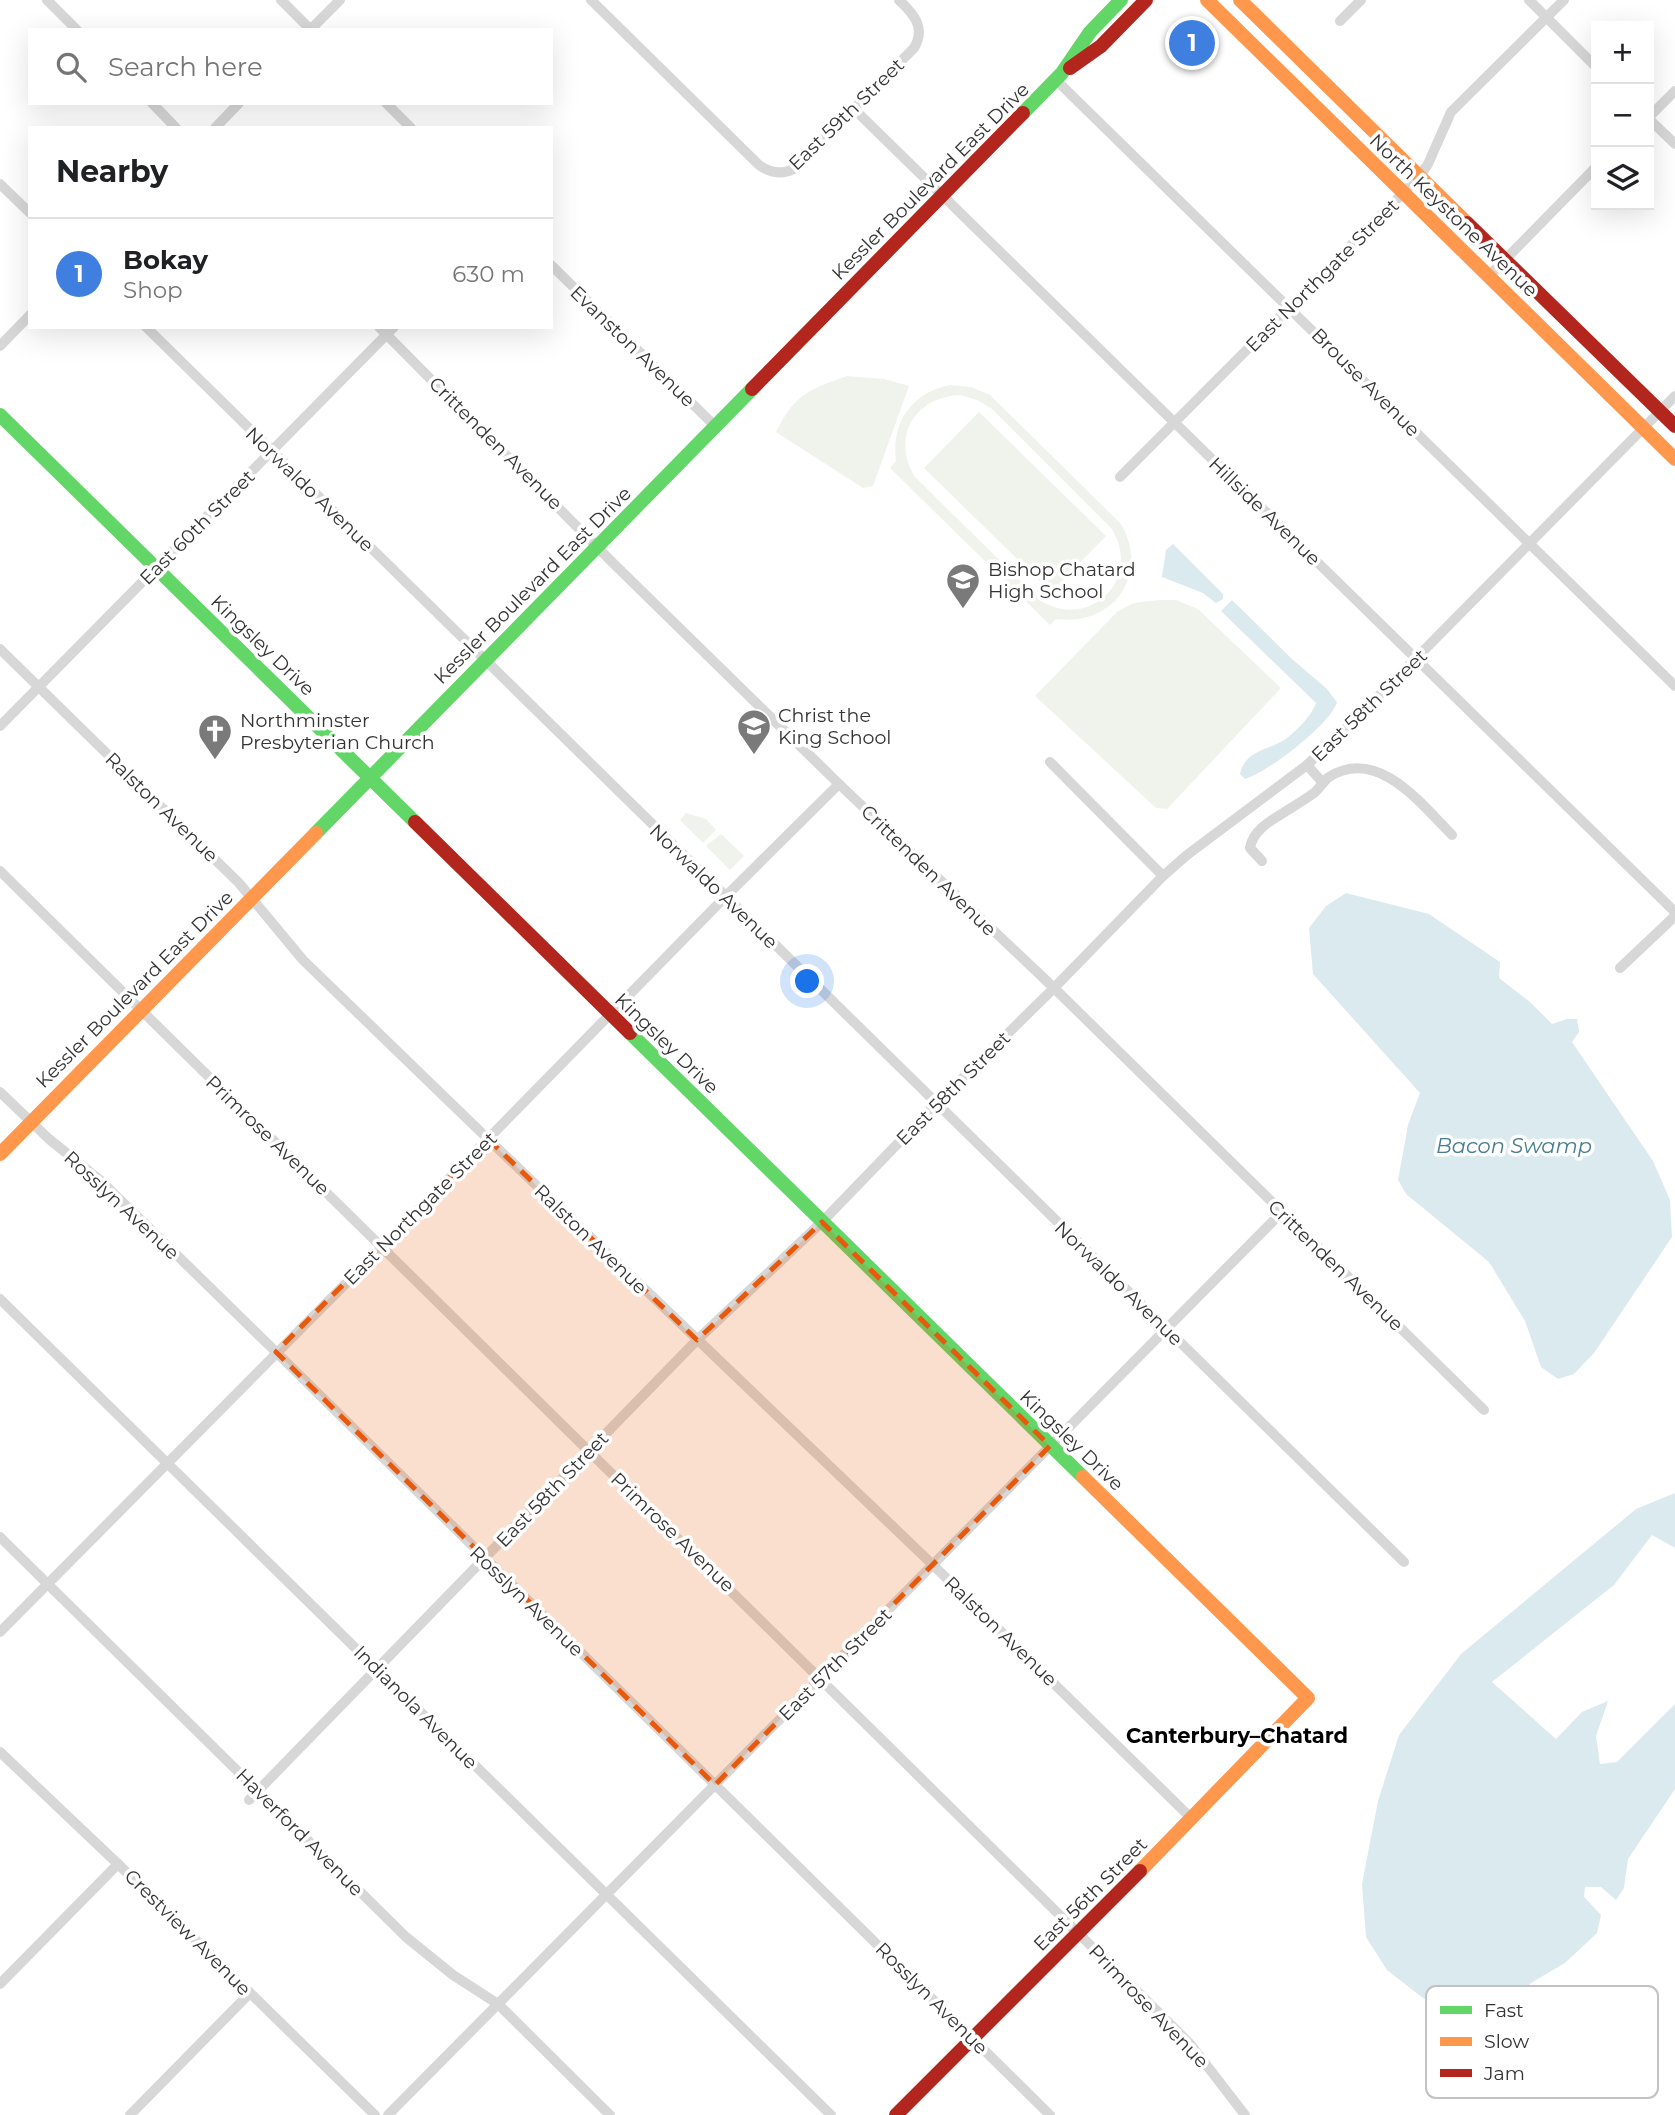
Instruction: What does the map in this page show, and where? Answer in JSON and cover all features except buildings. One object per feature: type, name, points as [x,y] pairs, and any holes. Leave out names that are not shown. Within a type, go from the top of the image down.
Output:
[{"type":"main road","name":"Kessler Boulevard East Drive","points":[[0,1154],[1059,76],[1090,32],[1121,0]]},
{"type":"main road","name":"Kessler Boulevard East Drive","points":[[1059,76],[1101,46],[1146,0]]},
{"type":"main road","name":"North Keystone Avenue","points":[[1207,0],[1675,459]]},
{"type":"main road","name":"North Keystone Avenue","points":[[1240,0],[1675,426]]},
{"type":"main road","name":"Kingsley Drive","points":[[0,415],[1308,1698]]},
{"type":"main road","name":"East 56th Street","points":[[896,2115],[1192,1819],[1308,1698]]},
{"type":"street","points":[[47,0],[75,28]]},
{"type":"street","points":[[281,0],[309,28]]},
{"type":"street","points":[[313,28],[340,0]]},
{"type":"street","name":"East 59th Street","points":[[591,0],[759,165],[770,172],[778,173],[794,169],[914,48],[920,32],[914,15],[899,0]]},
{"type":"street","points":[[1340,21],[1361,0]]},
{"type":"street","points":[[1529,0],[1591,61]]},
{"type":"street","name":"East Northgate Street","points":[[1120,477],[1420,176],[1451,112],[1564,0]]},
{"type":"street","name":"Brouse Avenue","points":[[1059,76],[1675,686]]},
{"type":"street","points":[[1654,113],[1675,91]]},
{"type":"street","points":[[154,105],[175,126]]},
{"type":"street","points":[[217,126],[237,105]]},
{"type":"street","points":[[388,105],[409,126]]},
{"type":"street","name":"Hillside Avenue","points":[[854,109],[1675,914]]},
{"type":"street","points":[[1654,123],[1675,144]]},
{"type":"street","points":[[1489,276],[1591,172]]},
{"type":"street","points":[[0,184],[28,212]]},
{"type":"street","name":"Evanston Avenue","points":[[553,267],[715,426]]},
{"type":"street","points":[[0,346],[28,317]]},
{"type":"street","name":"Norwaldo Avenue","points":[[148,329],[1404,1562]]},
{"type":"street","name":"East 60th Street","points":[[0,726],[387,330]]},
{"type":"street","name":"Crittenden Avenue","points":[[387,330],[598,545],[839,784],[1054,988],[1484,1409]]},
{"type":"street","name":"East 58th Street","points":[[249,1800],[697,1340],[822,1222],[1163,876],[1307,765],[1416,659],[1675,396]]},
{"type":"street","name":"Ralston Avenue","points":[[0,649],[251,897],[303,960],[933,1564],[1192,1819]]},
{"type":"street","points":[[1050,762],[1163,876]]},
{"type":"street","points":[[1307,765],[1323,783]]},
{"type":"street","points":[[1262,861],[1250,848],[1254,836],[1261,828],[1313,794],[1331,776],[1346,771],[1382,774],[1403,787],[1452,835]]},
{"type":"street","name":"East Northgate Street","points":[[0,1632],[839,784]]},
{"type":"street","name":"Primrose Avenue","points":[[0,871],[1191,2045],[1245,2115]]},
{"type":"street","points":[[1620,968],[1675,914]]},
{"type":"street","name":"Rosslyn Avenue","points":[[0,1091],[31,1122],[100,1181],[276,1352],[484,1560],[1050,2115]]},
{"type":"street","name":"East 57th Street","points":[[388,2115],[1282,1212]]},
{"type":"street","name":"Indianola Avenue","points":[[0,1299],[831,2115]]},
{"type":"street","name":"Haverford Avenue","points":[[0,1537],[412,1942],[453,1975],[498,2004],[610,2115]]},
{"type":"street","name":"Crestview Avenue","points":[[0,1752],[373,2114]]},
{"type":"street","points":[[0,1984],[118,1864]]},
{"type":"street","points":[[130,2115],[250,1993]]},
{"type":"highlighted area","points":[[488,1139],[697,1340],[822,1222],[1050,1446],[715,1785],[276,1352]]},
{"type":"shaded area","points":[[847,376],[884,379],[909,386],[873,486],[863,488],[776,432],[790,409],[804,395]]},
{"type":"shaded area","points":[[950,385],[971,387],[990,395],[1121,524],[1129,543],[1131,561],[1128,578],[1121,593],[1110,606],[1095,615],[1077,619],[1056,619],[1050,625],[890,468],[896,461],[897,434],[906,412],[924,395]],"holes":[[[960,395],[977,400],[992,409],[1111,528],[1119,546],[1121,564],[1116,581],[1107,594],[1094,604],[1078,609],[1060,608],[1041,601],[915,477],[905,448],[911,422],[919,412],[944,397]]]},
{"type":"shaded area","points":[[979,412],[1106,536],[1051,592],[924,468]]},
{"type":"shaded area","points":[[1176,600],[1198,609],[1281,688],[1167,809],[1156,808],[1035,696],[1118,611],[1134,603]]},
{"type":"shaded area","points":[[686,813],[706,819],[716,830],[703,843],[680,820]]},
{"type":"shaded area","points":[[721,834],[744,856],[730,870],[706,846]]},
{"type":"water","points":[[1173,544],[1223,594],[1223,599],[1216,603],[1203,593],[1162,577],[1166,550]]},
{"type":"water","points":[[1232,600],[1326,688],[1337,702],[1323,722],[1297,747],[1268,768],[1245,779],[1240,774],[1247,760],[1287,738],[1304,722],[1316,703],[1221,611]]},
{"type":"water","name":"Bacon Swamp","points":[[1346,893],[1429,914],[1500,962],[1499,978],[1530,1002],[1552,1024],[1577,1019],[1579,1032],[1572,1042],[1653,1161],[1670,1200],[1672,1237],[1594,1353],[1574,1374],[1558,1379],[1541,1367],[1525,1321],[1489,1262],[1406,1194],[1398,1180],[1408,1125],[1420,1093],[1313,974],[1309,928],[1326,906]]},
{"type":"water","points":[[1675,1493],[1675,1548],[1652,1535],[1614,1585],[1492,1682],[1556,1739],[1582,1712],[1608,1701],[1596,1736],[1600,1764],[1617,1762],[1675,1704],[1675,1789],[1628,1859],[1624,1888],[1616,1900],[1601,1887],[1585,1887],[1584,1897],[1601,1915],[1597,1933],[1565,1963],[1528,1986],[1426,1986],[1426,2000],[1387,1970],[1366,1937],[1362,1884],[1378,1801],[1399,1735],[1461,1654],[1636,1509]]},
{"type":"traffic: fast","points":[[1023,113],[1062,73],[1090,32],[1121,0]]},
{"type":"traffic: fast","points":[[316,833],[752,389]]},
{"type":"traffic: fast","points":[[0,415],[415,822]]},
{"type":"traffic: fast","points":[[630,1033],[1083,1477]]},
{"type":"traffic: slow","points":[[1207,0],[1675,459]]},
{"type":"traffic: slow","points":[[1240,0],[1467,223]]},
{"type":"traffic: slow","points":[[0,1154],[316,833]]},
{"type":"traffic: slow","points":[[1083,1477],[1308,1698],[1140,1871]]},
{"type":"traffic: jam","points":[[1070,68],[1101,46],[1146,0]]},
{"type":"traffic: jam","points":[[752,389],[1023,113]]},
{"type":"traffic: jam","points":[[1467,223],[1675,426]]},
{"type":"traffic: jam","points":[[415,822],[630,1033]]},
{"type":"traffic: jam","points":[[896,2115],[1140,1871]]},
{"type":"place","name":"Bokay","points":[[1192,43]]},
{"type":"place","name":"Bishop Chatard High School","points":[[963,610]]},
{"type":"place","name":"Christ the King School","points":[[754,756]]},
{"type":"place","name":"Northminster Presbyterian Church","points":[[215,761]]},
{"type":"district","name":"Canterbury–Chatard","points":[[1237,1736]]}]
